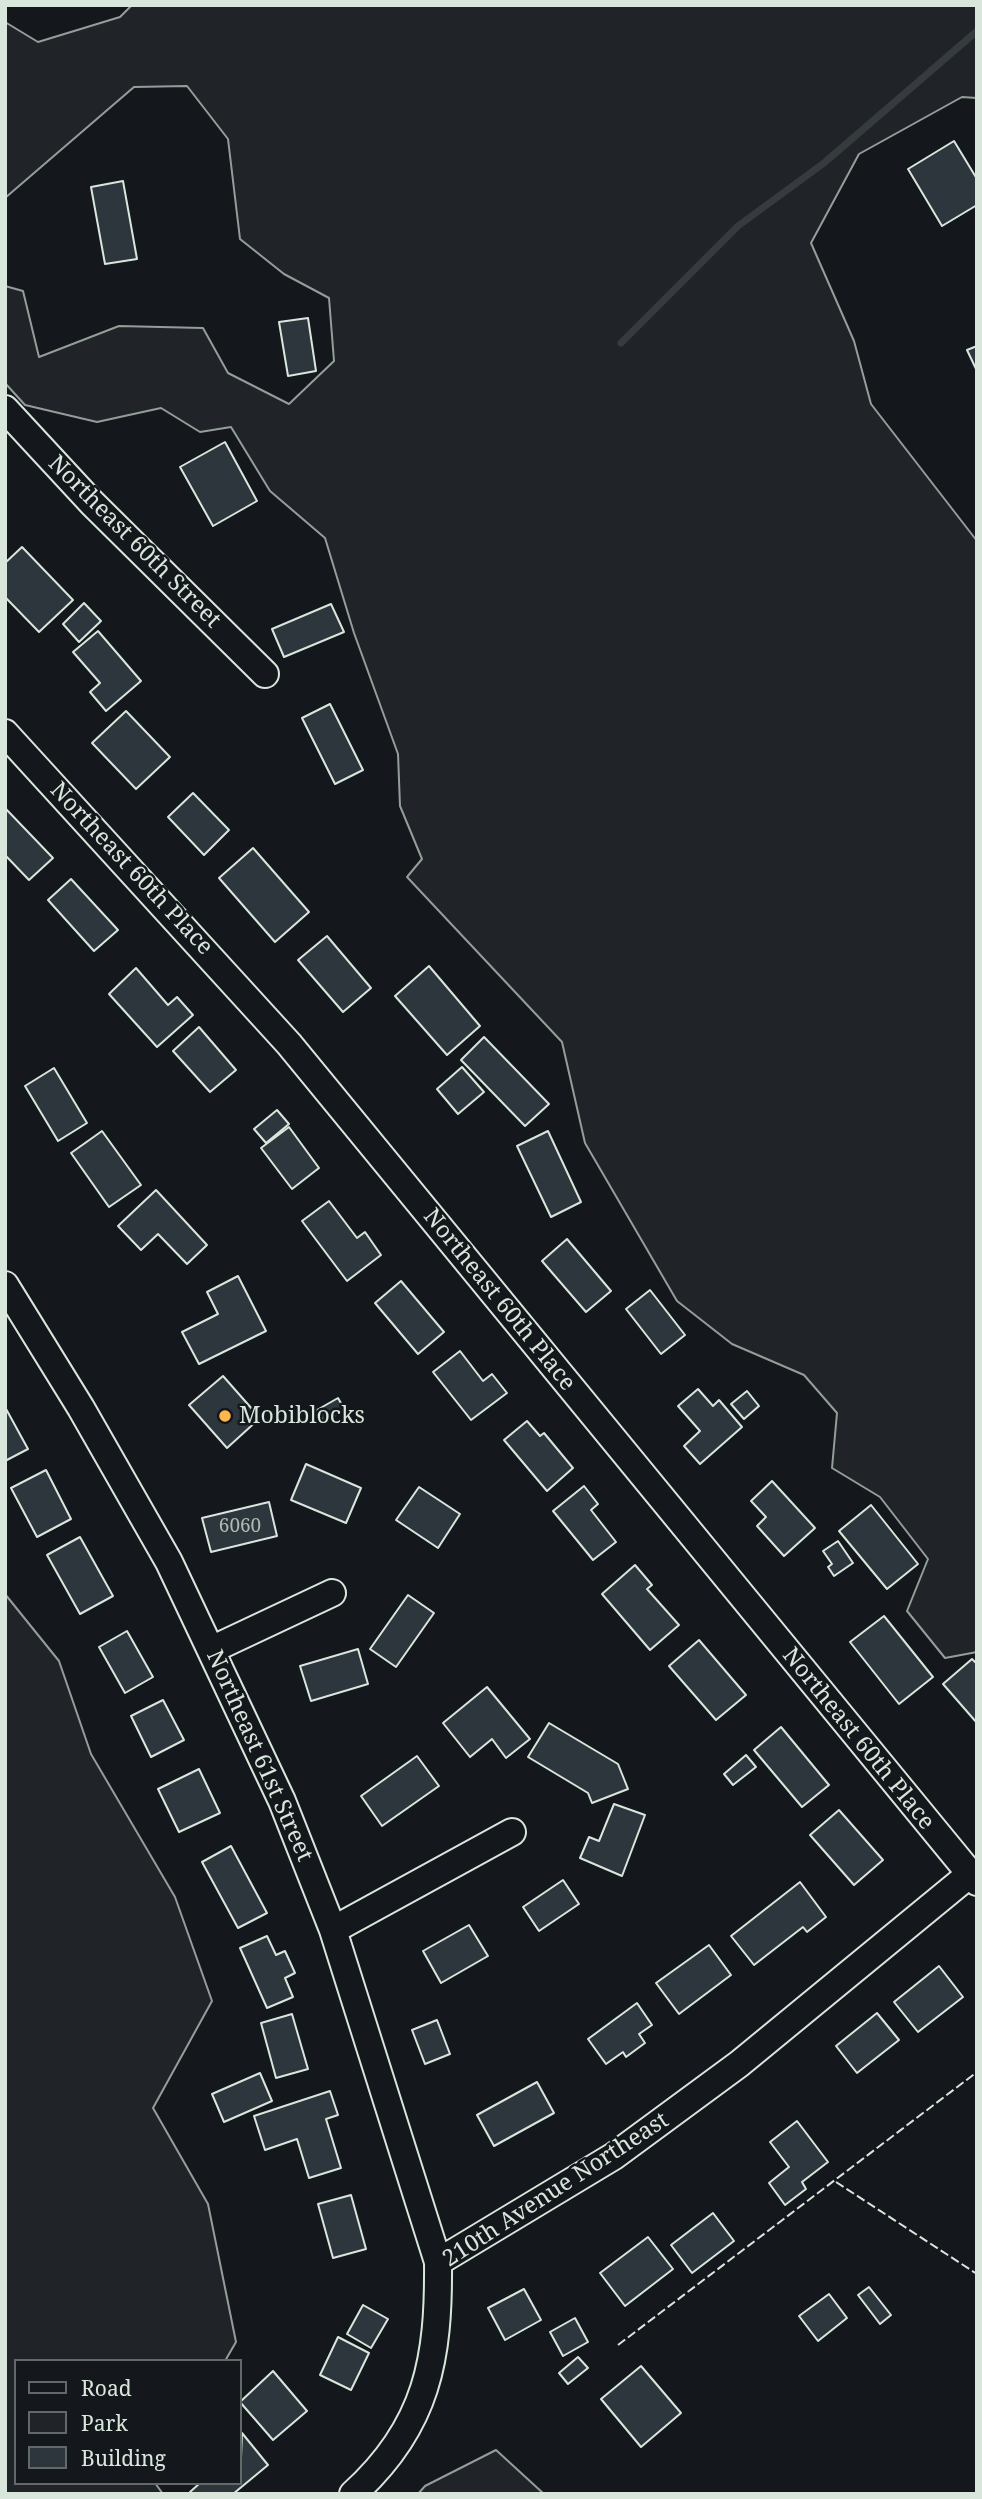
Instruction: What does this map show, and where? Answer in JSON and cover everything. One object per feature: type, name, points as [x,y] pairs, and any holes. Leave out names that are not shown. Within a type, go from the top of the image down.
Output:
[{"type":"street","name":"Northeast 60th Street","points":[[5,409],[92,503],[265,674]]},
{"type":"street","name":"Northeast 60th Place","points":[[5,733],[289,1044],[973,1878]]},
{"type":"street","name":"Northeast 61st Street","points":[[5,1285],[88,1419],[169,1562],[213,1649],[282,1801],[333,1930],[438,2262]]},
{"type":"street","points":[[213,1649],[332,1593]]},
{"type":"street","points":[[333,1930],[512,1832]]},
{"type":"street","name":"210th Avenue Northeast","points":[[353,2494],[393,2451],[418,2411],[431,2364],[438,2315],[438,2262],[614,2156],[739,2064],[973,1878]]},
{"type":"green space","points":[[132,5],[977,5],[977,98],[962,97],[859,154],[811,243],[854,341],[871,404],[977,541],[977,1652],[945,1658],[907,1611],[928,1559],[880,1497],[832,1468],[837,1413],[804,1375],[732,1344],[677,1301],[585,1143],[562,1042],[407,877],[422,859],[400,806],[398,754],[354,633],[325,538],[270,491],[231,427],[200,432],[161,408],[97,422],[25,405],[5,383],[5,286],[23,291],[39,357],[119,326],[203,328],[228,373],[289,404],[334,361],[329,298],[284,274],[240,239],[228,139],[187,86],[134,87],[5,198],[5,22],[38,42],[120,17]]},
{"type":"green space","points":[[5,1594],[59,1661],[91,1754],[175,1897],[212,2001],[153,2108],[208,2204],[236,2342],[226,2359],[14,2359],[14,2485],[156,2485],[163,2494],[5,2494]]},
{"type":"green space","points":[[496,2450],[544,2494],[418,2494],[425,2486]]},
{"type":"building","points":[[954,141],[977,179],[977,205],[942,226],[908,169]]},
{"type":"building","points":[[123,181],[137,259],[105,264],[91,187]]},
{"type":"building","points":[[308,318],[316,371],[288,376],[279,322]]},
{"type":"building","points":[[977,346],[977,371],[967,350]]},
{"type":"building","points":[[225,442],[257,501],[213,526],[180,467]]},
{"type":"building","points":[[22,547],[73,600],[39,632],[5,597],[5,563]]},
{"type":"building","points":[[84,603],[101,621],[79,642],[63,624]]},
{"type":"building","points":[[331,604],[344,632],[284,657],[272,629]]},
{"type":"building","points":[[98,631],[141,681],[106,711],[90,692],[100,683],[73,652]]},
{"type":"building","points":[[330,704],[363,770],[335,784],[302,718]]},
{"type":"building","points":[[126,711],[170,757],[136,789],[92,743]]},
{"type":"building","points":[[193,793],[229,830],[204,855],[168,817]]},
{"type":"building","points":[[5,808],[53,858],[29,880],[5,855]]},
{"type":"building","points":[[253,848],[309,912],[275,942],[219,878]]},
{"type":"building","points":[[71,879],[118,930],[94,951],[48,900]]},
{"type":"building","points":[[327,936],[371,988],[343,1012],[298,960]]},
{"type":"building","points":[[429,966],[480,1026],[447,1055],[395,996]]},
{"type":"building","points":[[136,968],[168,1005],[177,997],[193,1015],[157,1047],[109,994]]},
{"type":"building","points":[[199,1027],[236,1070],[210,1092],[173,1051]]},
{"type":"building","points":[[484,1037],[549,1104],[525,1126],[461,1060]]},
{"type":"building","points":[[462,1067],[484,1092],[458,1114],[437,1089]]},
{"type":"building","points":[[54,1068],[87,1123],[58,1141],[25,1086]]},
{"type":"building","points":[[277,1110],[289,1124],[266,1143],[254,1129]]},
{"type":"building","points":[[289,1127],[319,1168],[292,1189],[261,1148]]},
{"type":"building","points":[[102,1131],[141,1185],[109,1207],[71,1153]]},
{"type":"building","points":[[548,1131],[581,1202],[551,1217],[517,1146]]},
{"type":"building","points":[[156,1190],[207,1245],[187,1264],[158,1234],[141,1250],[118,1226]]},
{"type":"building","points":[[329,1201],[357,1238],[365,1232],[381,1255],[347,1281],[302,1221]]},
{"type":"building","points":[[567,1239],[611,1291],[586,1312],[542,1261]]},
{"type":"building","points":[[238,1276],[266,1331],[199,1364],[182,1332],[218,1314],[207,1292]]},
{"type":"building","points":[[401,1281],[444,1332],[418,1354],[375,1303]]},
{"type":"building","points":[[650,1290],[685,1335],[661,1354],[626,1309]]},
{"type":"building","points":[[460,1351],[483,1381],[492,1374],[507,1393],[471,1420],[433,1372]]},
{"type":"building","points":[[223,1376],[260,1418],[227,1448],[189,1405]]},
{"type":"building","points":[[698,1389],[713,1406],[719,1400],[742,1427],[700,1464],[684,1446],[700,1431],[678,1406]]},
{"type":"building","points":[[747,1391],[759,1406],[744,1419],[731,1404]]},
{"type":"building","points":[[338,1398],[345,1410],[324,1422],[317,1410]]},
{"type":"building","points":[[5,1407],[28,1449],[5,1461]]},
{"type":"building","points":[[527,1421],[540,1436],[544,1433],[573,1468],[547,1491],[504,1440]]},
{"type":"building","points":[[306,1464],[361,1488],[346,1523],[291,1500]]},
{"type":"building","points":[[46,1470],[71,1519],[37,1537],[11,1488]]},
{"type":"building","points":[[772,1481],[815,1528],[784,1556],[757,1526],[766,1517],[751,1501]]},
{"type":"building","points":[[584,1486],[598,1504],[591,1510],[616,1542],[593,1560],[553,1511]]},
{"type":"building","points":[[419,1487],[460,1514],[438,1548],[396,1520]]},
{"type":"building","points":[[269,1502],[277,1536],[211,1552],[202,1518]]},
{"type":"building","points":[[871,1505],[918,1564],[887,1589],[839,1531]]},
{"type":"building","points":[[80,1537],[113,1596],[80,1614],[47,1555]]},
{"type":"building","points":[[838,1541],[853,1563],[834,1576],[828,1567],[832,1564],[823,1551]]},
{"type":"building","points":[[635,1565],[652,1585],[647,1589],[679,1625],[650,1650],[602,1594]]},
{"type":"building","points":[[408,1595],[434,1613],[396,1667],[370,1649]]},
{"type":"building","points":[[884,1616],[933,1677],[899,1704],[850,1642]]},
{"type":"building","points":[[127,1631],[153,1677],[125,1693],[99,1647]]},
{"type":"building","points":[[699,1640],[746,1695],[716,1720],[669,1666]]},
{"type":"building","points":[[358,1649],[368,1684],[311,1701],[300,1666]]},
{"type":"building","points":[[972,1659],[977,1664],[977,1723],[943,1684]]},
{"type":"building","points":[[487,1687],[530,1739],[506,1758],[492,1739],[470,1757],[443,1723]]},
{"type":"building","points":[[163,1700],[184,1740],[151,1757],[131,1716]]},
{"type":"building","points":[[549,1723],[618,1764],[628,1789],[592,1803],[588,1793],[528,1757]]},
{"type":"building","points":[[781,1727],[829,1785],[802,1807],[754,1750]]},
{"type":"building","points":[[746,1755],[756,1767],[733,1785],[724,1774]]},
{"type":"building","points":[[417,1756],[439,1786],[382,1826],[361,1796]]},
{"type":"building","points":[[199,1769],[220,1813],[179,1832],[158,1789]]},
{"type":"building","points":[[614,1804],[645,1815],[622,1876],[580,1858],[589,1837],[599,1841]]},
{"type":"building","points":[[839,1810],[883,1860],[854,1885],[810,1835]]},
{"type":"building","points":[[231,1846],[267,1913],[238,1928],[202,1862]]},
{"type":"building","points":[[563,1880],[579,1904],[539,1931],[523,1907]]},
{"type":"building","points":[[800,1882],[826,1917],[807,1932],[803,1927],[754,1965],[731,1936]]},
{"type":"building","points":[[469,1925],[488,1956],[441,1983],[423,1951]]},
{"type":"building","points":[[267,1936],[276,1955],[285,1951],[295,1973],[285,1978],[293,1997],[267,2008],[240,1948]]},
{"type":"building","points":[[709,1945],[731,1975],[679,2014],[656,1983]]},
{"type":"building","points":[[939,1966],[963,1997],[918,2032],[894,2002]]},
{"type":"building","points":[[637,2003],[652,2025],[639,2034],[645,2043],[626,2057],[623,2052],[606,2064],[588,2039]]},
{"type":"building","points":[[877,2013],[899,2040],[857,2073],[836,2046]]},
{"type":"building","points":[[292,2014],[308,2069],[276,2078],[261,2023]]},
{"type":"building","points":[[437,2020],[450,2054],[425,2064],[412,2030]]},
{"type":"building","points":[[260,2073],[272,2101],[224,2122],[212,2094]]},
{"type":"building","points":[[537,2082],[554,2113],[494,2146],[477,2115]]},
{"type":"building","points":[[330,2091],[338,2115],[326,2119],[341,2168],[309,2178],[297,2139],[265,2150],[254,2116]]},
{"type":"building","points":[[797,2121],[828,2162],[802,2182],[806,2189],[785,2205],[769,2183],[789,2167],[770,2142]]},
{"type":"building","points":[[351,2195],[366,2249],[333,2258],[318,2204]]},
{"type":"building","points":[[713,2213],[734,2241],[692,2273],[671,2245]]},
{"type":"building","points":[[648,2237],[673,2269],[625,2306],[600,2273]]},
{"type":"building","points":[[869,2287],[891,2315],[880,2324],[858,2295]]},
{"type":"building","points":[[524,2289],[541,2320],[505,2340],[488,2308]]},
{"type":"building","points":[[829,2294],[847,2318],[818,2341],[799,2316]]},
{"type":"building","points":[[363,2305],[388,2319],[371,2348],[347,2334]]},
{"type":"building","points":[[575,2318],[588,2342],[563,2356],[550,2332]]},
{"type":"building","points":[[338,2337],[369,2353],[351,2390],[320,2375]]},
{"type":"building","points":[[578,2357],[588,2368],[568,2384],[559,2373]]},
{"type":"building","points":[[641,2366],[681,2413],[641,2447],[601,2399]]},
{"type":"building","points":[[273,2371],[307,2411],[273,2440],[242,2404],[242,2400]]},
{"type":"building","points":[[242,2433],[268,2465],[233,2494],[190,2492],[198,2485],[242,2485]]},
{"type":"waterway","points":[[621,343],[738,226],[824,163],[977,31]]},
{"type":"fence","points":[[618,2345],[977,2072]]},
{"type":"fence","points":[[836,2182],[977,2274]]},
{"type":"place","name":"Mobiblocks","points":[[225,1416]]}]
